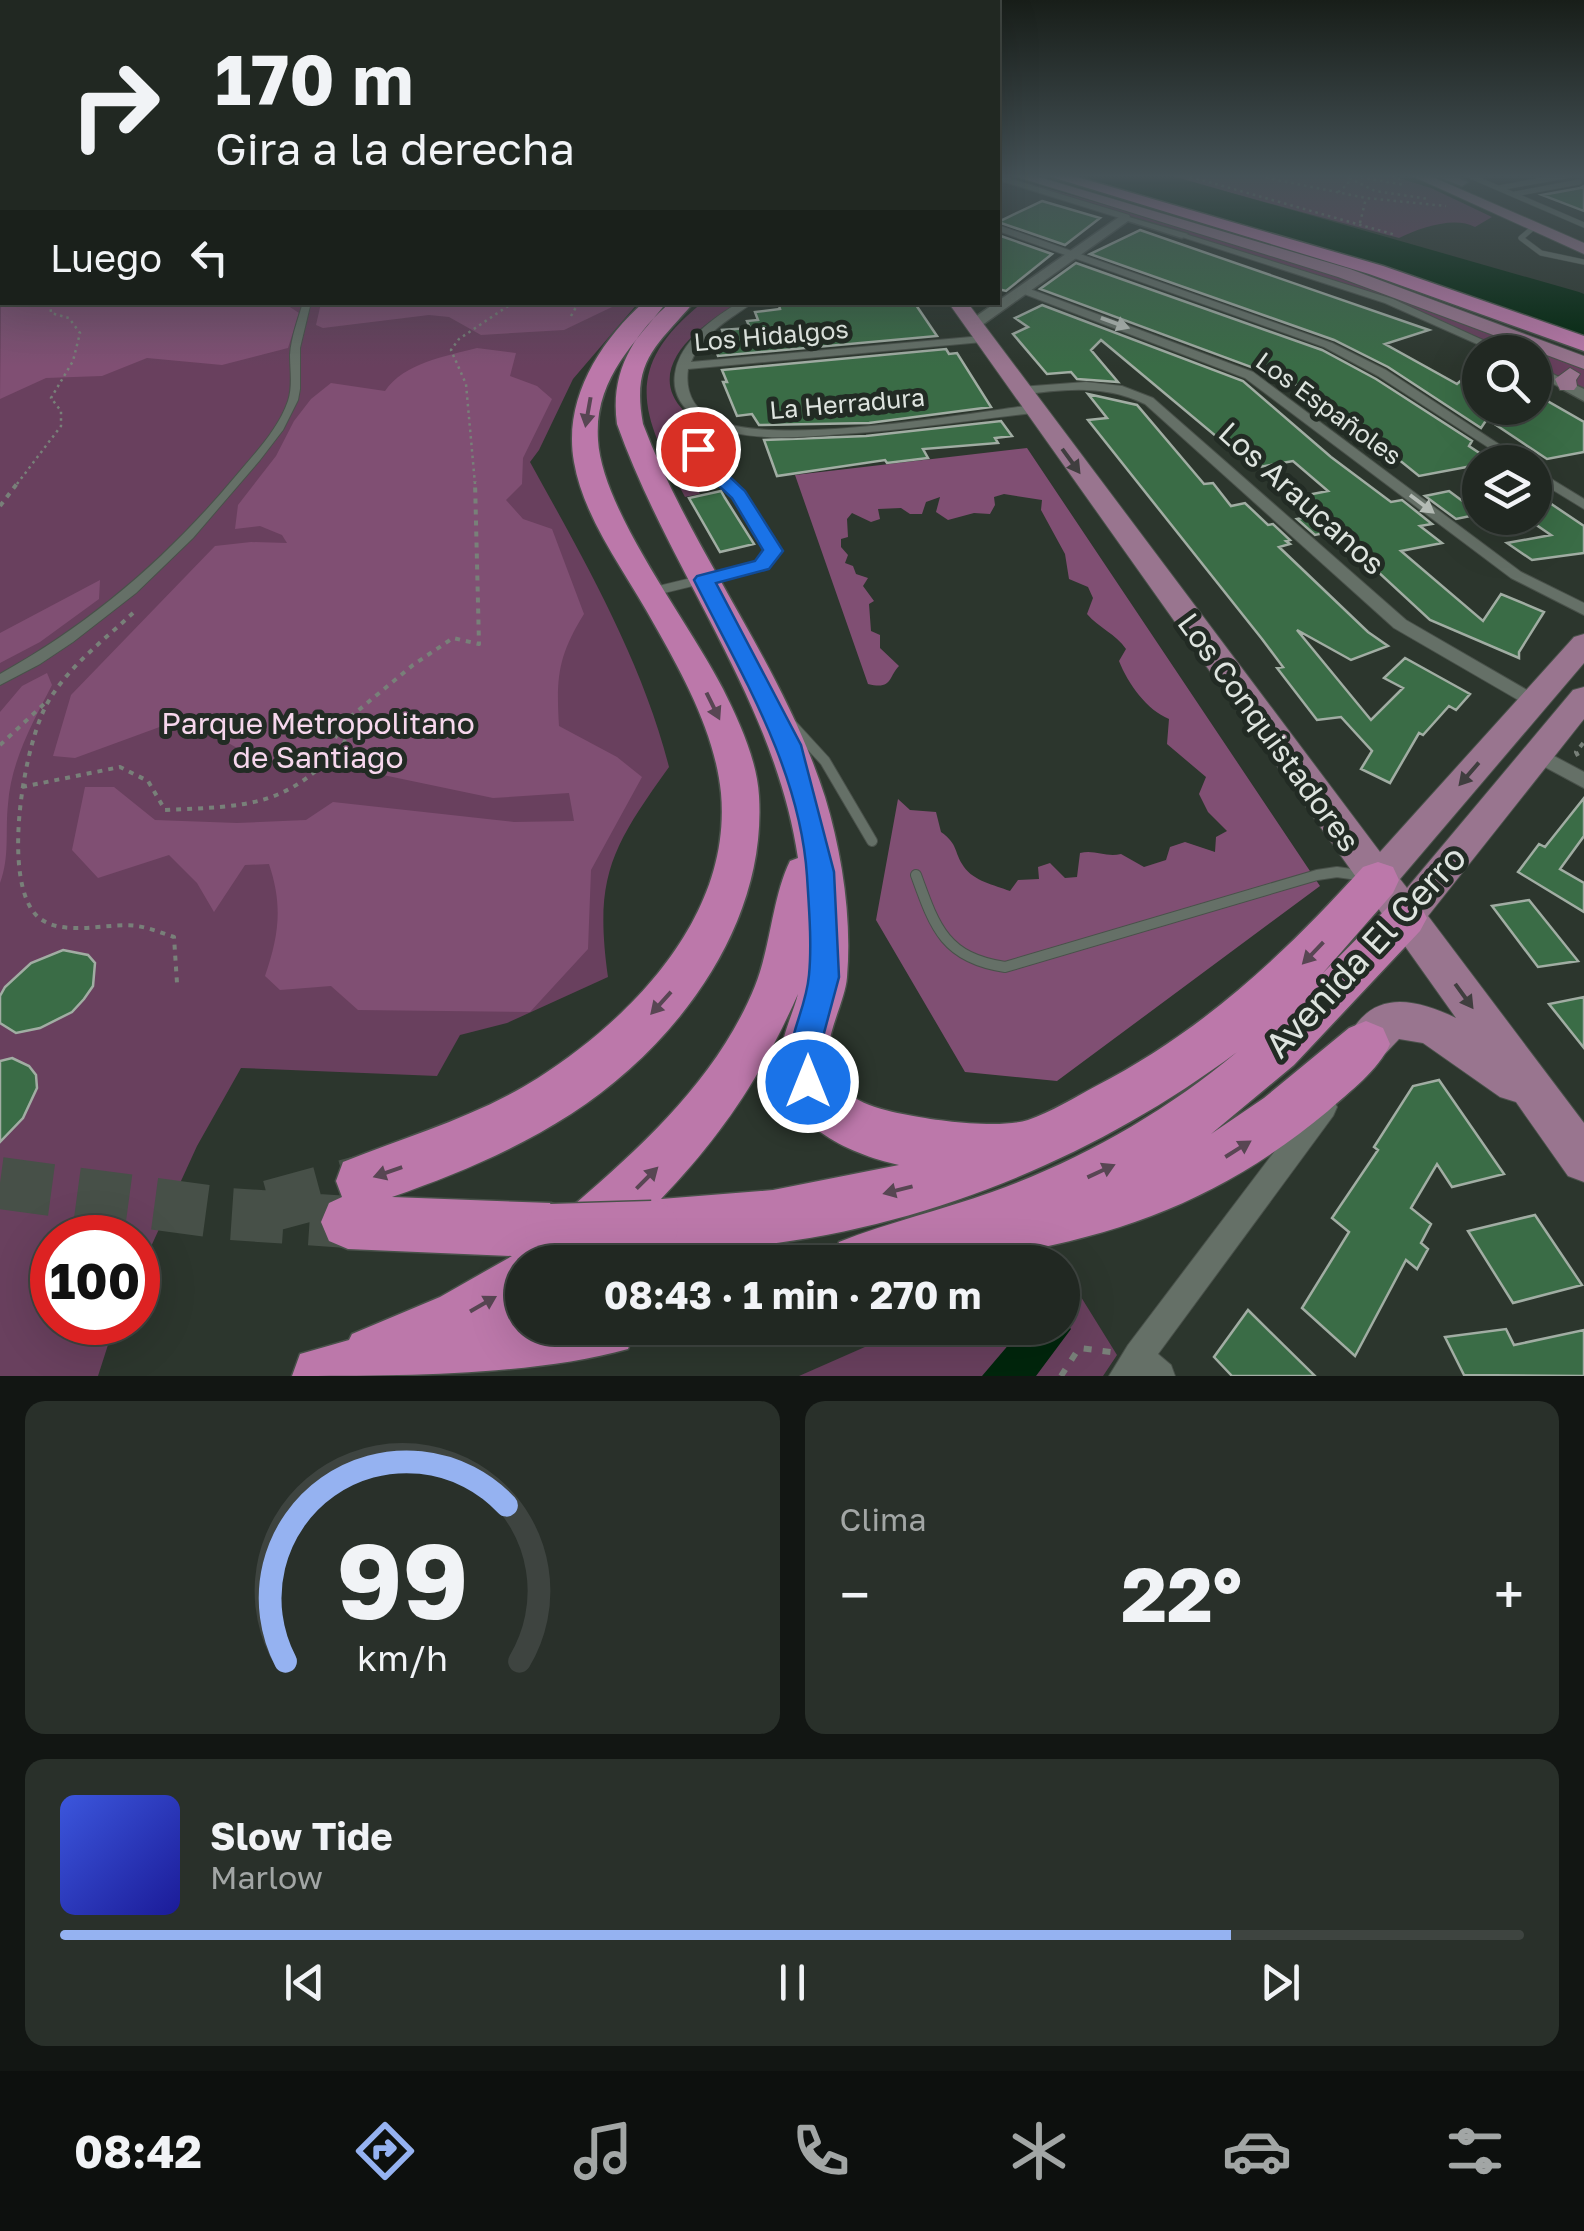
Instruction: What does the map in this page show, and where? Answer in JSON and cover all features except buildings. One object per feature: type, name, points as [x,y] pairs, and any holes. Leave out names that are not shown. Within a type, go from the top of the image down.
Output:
[{"type":"highway","points":[[1269,239],[1406,280],[1584,344]]},
{"type":"highway","points":[[652,592],[601,502],[586,459],[585,438],[588,410],[600,372],[622,338],[654,305]]},
{"type":"highway","points":[[681,305],[655,327],[636,352],[625,391],[632,434],[794,760],[820,872],[822,990],[804,1059],[816,1095],[842,1117],[907,1141],[965,1148],[1023,1147]]},
{"type":"highway","name":"Avenida El Cerro","points":[[544,1245],[355,1202],[506,1124],[623,1042],[695,961],[718,920],[736,876],[742,843],[738,774],[716,713],[652,592]]},
{"type":"highway","points":[[550,1245],[599,1222],[656,1169],[726,1087],[758,1036],[784,974],[800,914],[806,808]]},
{"type":"highway","name":"Avenida El Cerro","points":[[553,1245],[652,1227],[776,1217],[850,1202],[920,1184],[1023,1147],[1134,1092],[1234,1025],[1300,966],[1391,898]]},
{"type":"highway","name":"Avenida El Cerro","points":[[947,1236],[1128,1158],[1222,1096],[1310,1020],[1391,898]]},
{"type":"highway","points":[[917,1245],[947,1236],[1094,1211],[1173,1184],[1209,1167],[1277,1123],[1366,1044]]},
{"type":"highway","points":[[326,1374],[460,1317],[505,1290]]},
{"type":"highway","points":[[326,1374],[505,1345]]},
{"type":"main road","points":[[1211,239],[1272,250]]},
{"type":"main road","points":[[1235,239],[1432,304],[1578,378]]},
{"type":"main road","name":"Los Conquistadores","points":[[971,322],[1584,1160]]},
{"type":"main road","points":[[1552,372],[1578,378]]},
{"type":"main road","name":"Avenida El Cerro","points":[[1391,898],[1533,700],[1584,644]]},
{"type":"main road","name":"Avenida El Cerro","points":[[1391,898],[1537,754],[1584,698]]},
{"type":"main road","points":[[1366,1044],[1389,1021],[1414,1020],[1474,1052],[1543,1103]]},
{"type":"street","points":[[1031,239],[1337,350],[1382,373],[1493,445]]},
{"type":"street","points":[[1000,304],[1094,239]]},
{"type":"street","points":[[1198,239],[1390,301],[1466,335]]},
{"type":"street","name":"Los Españoles","points":[[1024,290],[1249,375],[1516,575],[1584,610]]},
{"type":"street","points":[[0,680],[84,630],[130,593],[193,534],[232,488],[282,422],[296,395],[295,352],[306,305]]},
{"type":"street","points":[[697,414],[684,397],[683,366],[705,329],[744,305]]},
{"type":"street","points":[[971,322],[999,305]]},
{"type":"street","name":"Los Hidalgos","points":[[683,366],[971,322]]},
{"type":"street","name":"Los Araucanos","points":[[1026,400],[1092,384],[1142,397],[1400,624],[1533,700]]},
{"type":"street","name":"La Herradura","points":[[697,414],[733,430],[780,434],[1026,400]]},
{"type":"street","points":[[1552,484],[1584,505]]},
{"type":"street","points":[[1537,754],[1584,781]]},
{"type":"street","name":"Avenida El Cerro","points":[[1141,1369],[1366,1044]]},
{"type":"lane","points":[[1522,239],[1530,248],[1584,262]]},
{"type":"lane","points":[[652,592],[762,565],[773,551],[739,494],[709,467],[687,430],[697,414]]},
{"type":"lane","points":[[771,708],[826,761],[872,841]]},
{"type":"lane","points":[[916,875],[932,919],[950,950],[979,965],[1005,967],[1317,875],[1337,872],[1391,898]]},
{"type":"path","points":[[0,506],[61,426],[62,411],[51,398],[73,362],[80,333],[69,318],[51,312],[50,305]]},
{"type":"path","points":[[22,787],[120,767],[148,781],[164,810],[285,797],[322,771],[345,742],[331,733],[413,664],[453,638],[479,644],[477,510],[468,402],[466,384],[452,350],[459,339],[510,305]]},
{"type":"path","points":[[572,316],[578,305]]},
{"type":"path","points":[[0,745],[141,605]]},
{"type":"path","points":[[48,701],[31,738],[16,814],[18,892],[38,917],[67,926],[138,926],[174,936],[177,984]]},
{"type":"path","points":[[1061,1376],[1080,1348],[1141,1369]]},
{"type":"green space","points":[[1202,239],[1223,239],[1375,287],[1500,335],[1473,335],[1380,295]]},
{"type":"green space","name":"Parque Metropolitano de Santiago","points":[[0,305],[636,305],[573,379],[530,462],[627,649],[669,767],[633,820],[612,865],[603,913],[608,977],[507,1023],[460,1035],[437,1076],[241,1068],[197,1146],[160,1227],[160,1215],[30,1215],[30,1345],[108,1345],[98,1376],[0,1376]]},
{"type":"green space","points":[[1,305],[287,305],[299,313],[288,348],[222,365],[147,358],[102,376],[46,378],[0,399]]},
{"type":"green space","points":[[320,305],[612,305],[564,330],[481,335],[449,317],[429,315],[323,328],[316,325]]},
{"type":"green space","points":[[700,305],[737,305],[696,333],[674,362],[670,378],[673,394],[684,411],[671,440],[700,494],[685,497],[658,441],[647,394],[649,372],[676,327]]},
{"type":"green space","points":[[477,348],[516,353],[510,376],[537,386],[552,399],[523,458],[522,484],[506,500],[523,519],[552,529],[584,614],[561,667],[559,726],[617,757],[642,777],[591,870],[588,949],[530,1012],[358,1010],[331,986],[280,990],[265,976],[278,920],[269,864],[245,865],[214,912],[197,883],[169,855],[98,878],[72,850],[85,787],[114,787],[155,820],[237,823],[306,820],[333,802],[514,822],[574,821],[569,793],[493,798],[364,771],[287,764],[246,753],[207,731],[176,721],[75,758],[53,756],[71,695],[215,546],[287,543],[282,535],[260,526],[235,529],[238,505],[276,456],[311,399],[331,383],[385,391],[414,367]]},
{"type":"green space","points":[[1552,355],[1584,367],[1584,391],[1552,373]]},
{"type":"green space","points":[[1027,448],[1320,886],[1057,1081],[965,1072],[876,920],[898,799],[910,810],[936,812],[941,832],[968,872],[1010,891],[1018,880],[1039,879],[1038,867],[1050,863],[1065,878],[1077,877],[1080,853],[1121,854],[1144,867],[1166,860],[1170,847],[1185,842],[1215,852],[1216,837],[1227,831],[1208,812],[1199,794],[1206,777],[1167,744],[1169,719],[1146,703],[1128,678],[1119,661],[1126,649],[1087,614],[1093,598],[1088,587],[1069,579],[1065,554],[1041,510],[1042,500],[1004,494],[994,497],[990,514],[974,513],[948,520],[936,512],[940,497],[926,502],[922,514],[910,514],[901,508],[878,509],[880,519],[871,522],[852,513],[847,519],[848,537],[841,539],[841,547],[848,555],[845,563],[853,566],[856,574],[868,578],[863,586],[874,601],[869,604],[871,631],[880,635],[880,648],[899,666],[886,684],[876,685],[868,684],[795,475]]},
{"type":"green space","points":[[100,580],[99,599],[40,642],[0,663],[0,633]]},
{"type":"green space","points":[[47,673],[52,685],[13,772],[0,883],[0,712],[22,686]]},
{"type":"green space","points":[[1080,1295],[1117,1355],[1103,1376],[799,1376],[869,1345],[1080,1345]]},
{"type":"shaded area","points":[[1286,239],[1394,239],[1579,292],[1584,294],[1584,340]]},
{"type":"shaded area","points":[[1008,1345],[1059,1345],[1036,1376],[982,1376]]},
{"type":"tunnel","points":[[270,1206],[362,1181]]},
{"type":"tunnel","points":[[0,1183],[230,1214],[348,1222]]},
{"type":"route","points":[[698,449],[709,467],[739,494],[773,551],[762,565],[704,580],[789,745],[800,776],[820,872],[824,977],[804,1048],[808,1082]]}]
